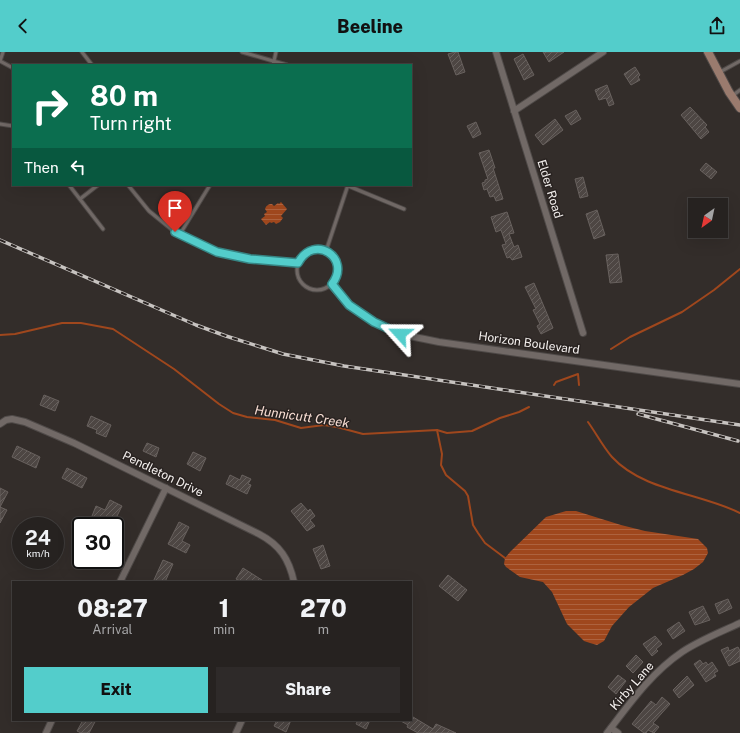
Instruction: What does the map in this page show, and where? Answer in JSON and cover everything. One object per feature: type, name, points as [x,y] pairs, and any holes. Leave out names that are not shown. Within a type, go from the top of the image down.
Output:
[{"type":"main road","points":[[708,52],[718,73],[740,108]]},
{"type":"street","name":"Elder Road","points":[[496,52],[583,332]]},
{"type":"street","points":[[514,110],[603,52]]},
{"type":"street","name":"Horizon Boulevard","points":[[332,284],[349,305],[374,322],[400,334],[439,342],[740,384]]},
{"type":"street","name":"Pendleton Drive","points":[[0,424],[6,420],[12,419],[25,422],[74,443],[268,538],[283,553],[289,563],[294,581]]},
{"type":"street","points":[[120,581],[166,488]]},
{"type":"street","name":"Kirby Lane","points":[[609,730],[641,688],[662,668],[696,644],[740,623]]},
{"type":"street","points":[[46,733],[52,721]]},
{"type":"street","points":[[236,733],[242,721]]},
{"type":"street","points":[[609,730],[618,733]]},
{"type":"lane","points":[[3,52],[0,61],[12,67]]},
{"type":"lane","points":[[82,52],[91,64]]},
{"type":"lane","points":[[242,52],[273,63],[276,52]]},
{"type":"lane","points":[[718,73],[740,61]]},
{"type":"lane","points":[[732,96],[740,90]]},
{"type":"lane","points":[[0,124],[12,126]]},
{"type":"lane","points":[[70,186],[103,229]]},
{"type":"lane","points":[[80,199],[97,186]]},
{"type":"lane","points":[[129,186],[149,211],[175,232],[217,252],[250,259],[298,263]]},
{"type":"lane","points":[[180,234],[209,186]]},
{"type":"lane","points":[[326,251],[347,186]]},
{"type":"lane","points":[[349,186],[404,208]]},
{"type":"lane","points":[[319,249],[326,251],[331,254],[338,266],[336,279],[326,288],[319,290],[306,287],[301,282],[297,270],[301,257],[306,252],[312,250],[319,249]]},
{"type":"shaded area","points":[[281,202],[287,209],[281,216],[283,218],[276,224],[274,222],[270,222],[266,225],[261,219],[267,212],[265,209],[266,207],[271,204],[274,206]]},
{"type":"shaded area","points":[[566,511],[576,511],[645,531],[698,539],[707,548],[708,553],[703,562],[694,569],[653,588],[629,607],[612,626],[604,641],[597,645],[590,643],[584,641],[567,624],[552,592],[543,582],[520,577],[504,564],[505,558],[510,552],[546,517]]},
{"type":"building","points":[[458,52],[465,72],[456,75],[448,54]]},
{"type":"building","points":[[543,52],[564,52],[549,62]]},
{"type":"building","points":[[523,54],[534,75],[524,80],[514,59]]},
{"type":"building","points":[[635,67],[640,75],[638,77],[640,80],[631,85],[624,74]]},
{"type":"building","points":[[607,85],[614,104],[609,106],[606,98],[599,100],[595,90]]},
{"type":"building","points":[[690,107],[707,125],[705,127],[709,132],[701,139],[681,115]]},
{"type":"building","points":[[576,110],[581,119],[571,125],[565,116]]},
{"type":"building","points":[[555,119],[563,130],[543,145],[535,135]]},
{"type":"building","points":[[476,122],[481,134],[473,138],[467,126]]},
{"type":"building","points":[[489,150],[503,199],[496,201],[494,196],[490,197],[487,189],[484,190],[482,183],[488,179],[479,153]]},
{"type":"building","points":[[706,163],[717,172],[711,179],[700,170]]},
{"type":"building","points":[[583,177],[588,196],[580,198],[575,179]]},
{"type":"building","points":[[597,210],[605,235],[594,239],[586,214]]},
{"type":"building","points":[[507,212],[514,233],[509,234],[514,247],[518,245],[522,257],[512,260],[510,257],[507,258],[502,245],[506,244],[501,230],[496,232],[491,217]]},
{"type":"building","points":[[618,254],[622,282],[610,283],[606,255]]},
{"type":"building","points":[[534,283],[553,328],[541,334],[537,326],[540,324],[533,310],[536,309],[525,287]]},
{"type":"building","points":[[44,395],[59,401],[55,411],[40,405]]},
{"type":"building","points":[[91,416],[111,425],[106,437],[96,433],[97,430],[87,426]]},
{"type":"building","points":[[147,443],[159,448],[156,457],[143,451]]},
{"type":"building","points":[[17,446],[40,457],[36,468],[12,457]]},
{"type":"building","points":[[193,452],[206,458],[200,471],[187,464]]},
{"type":"building","points":[[67,468],[87,478],[82,488],[62,478]]},
{"type":"building","points":[[230,475],[240,480],[242,475],[251,479],[248,484],[251,485],[247,494],[226,484]]},
{"type":"building","points":[[0,488],[8,492],[0,507]]},
{"type":"building","points":[[110,500],[122,506],[116,517],[92,516],[96,506],[105,510]]},
{"type":"building","points":[[301,503],[308,511],[310,509],[315,516],[310,520],[315,526],[307,531],[291,511]]},
{"type":"building","points":[[0,507],[7,510],[0,523]]},
{"type":"building","points":[[179,522],[189,527],[182,541],[190,545],[186,553],[168,544]]},
{"type":"building","points":[[323,545],[330,566],[321,569],[313,549]]},
{"type":"building","points":[[163,560],[173,564],[165,581],[153,581]]},
{"type":"building","points":[[243,568],[263,581],[240,581],[236,579]]},
{"type":"building","points":[[448,575],[467,590],[458,601],[439,586]]},
{"type":"building","points":[[728,599],[732,608],[719,614],[715,604]]},
{"type":"building","points":[[703,606],[710,620],[695,625],[689,612]]},
{"type":"building","points":[[679,622],[685,631],[673,639],[667,630]]},
{"type":"building","points":[[655,636],[662,644],[656,649],[658,651],[652,656],[643,644]]},
{"type":"building","points":[[728,647],[729,651],[738,647],[740,651],[740,661],[729,666],[721,650]]},
{"type":"building","points":[[636,655],[643,662],[633,673],[626,666]]},
{"type":"building","points":[[700,660],[703,664],[706,662],[708,665],[712,662],[718,671],[714,673],[716,676],[706,682],[694,664]]},
{"type":"building","points":[[618,675],[626,681],[616,694],[608,687]]},
{"type":"building","points":[[687,676],[694,685],[679,698],[673,690]]},
{"type":"building","points":[[662,697],[670,704],[653,723],[659,727],[654,733],[648,730],[644,733],[632,724],[651,701],[656,705]]},
{"type":"building","points":[[413,717],[433,729],[436,724],[456,733],[418,733],[407,727],[408,725],[401,721],[412,721]]},
{"type":"building","points":[[82,721],[95,721],[89,733],[81,733],[77,731]]},
{"type":"building","points":[[276,721],[291,721],[286,732],[274,726]]},
{"type":"building","points":[[358,721],[370,721],[366,729],[356,724]]},
{"type":"waterway","name":"Hunnicutt Creek","points":[[611,349],[630,337],[682,312],[714,290],[740,269]]},
{"type":"waterway","name":"Hunnicutt Creek","points":[[0,335],[15,334],[62,323],[81,323],[113,329],[174,369],[233,413],[247,417],[275,420],[301,428],[324,425],[363,434],[437,430],[447,433],[472,431],[529,407]]},
{"type":"waterway","points":[[554,385],[556,382],[578,374],[579,385]]},
{"type":"waterway","points":[[588,422],[612,457],[639,477],[673,490],[724,506],[740,513]]},
{"type":"waterway","points":[[437,430],[442,454],[441,465],[446,475],[465,491],[468,496],[473,525],[485,543],[505,558]]},
{"type":"railway","points":[[0,240],[196,325],[283,354],[344,366],[740,425]]},
{"type":"railway","points":[[638,414],[738,441]]},
{"type":"route","points":[[175,232],[217,252],[250,259],[298,263],[306,252],[319,249],[326,251],[331,254],[338,266],[336,279],[332,284],[349,305],[374,322],[400,334]]}]
